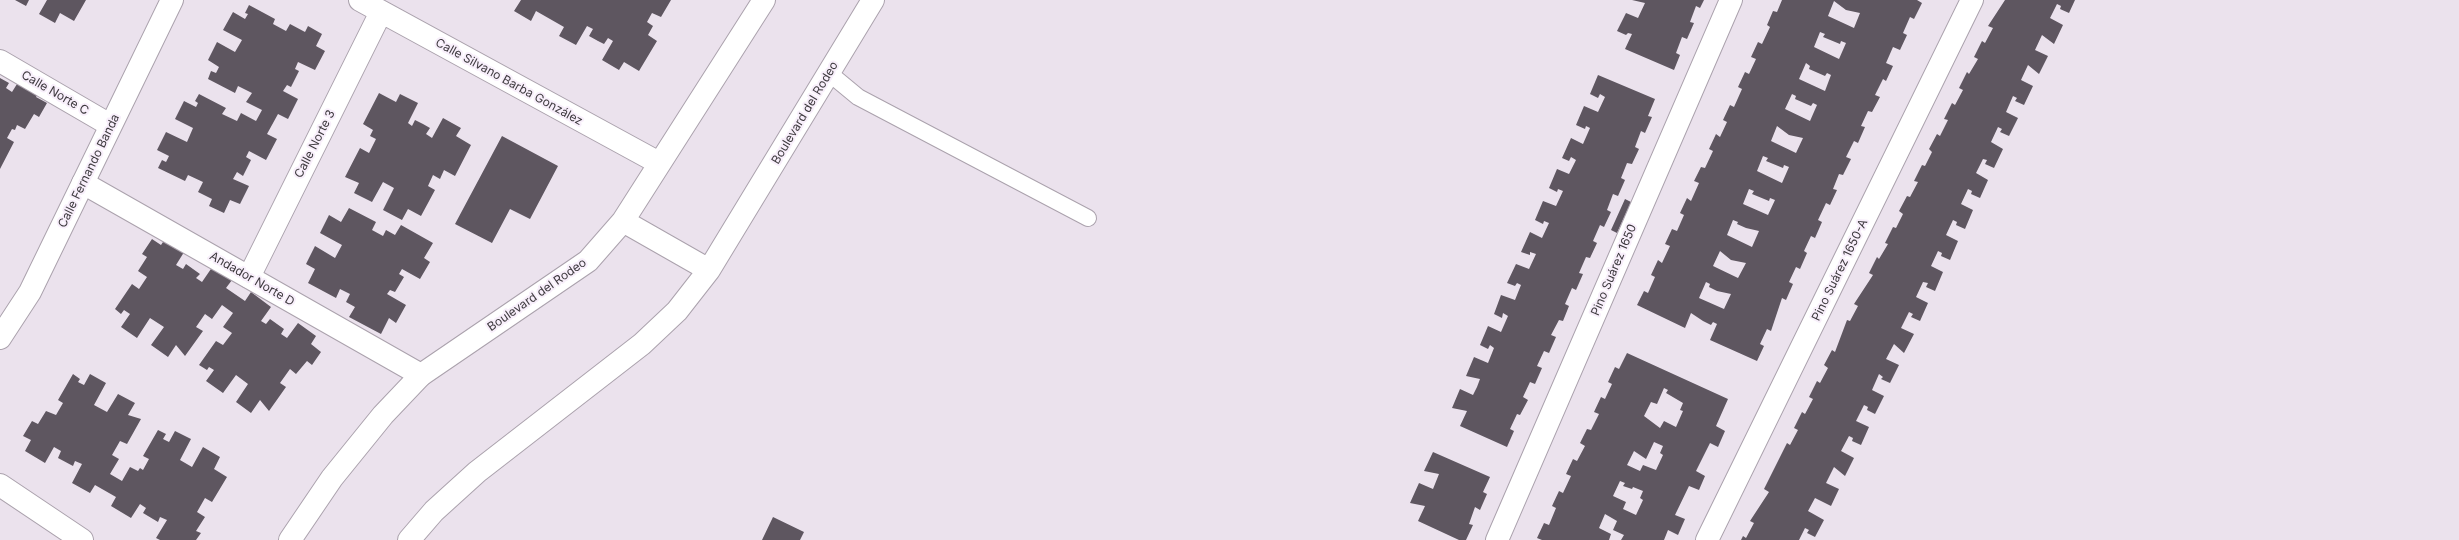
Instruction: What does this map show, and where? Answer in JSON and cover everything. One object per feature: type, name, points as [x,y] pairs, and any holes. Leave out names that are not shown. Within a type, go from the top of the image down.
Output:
[{"type":"street","name":"Calle Fernando Banda","points":[[0,338],[30,292],[172,0]]},
{"type":"street","name":"Calle Silvano Barba González","points":[[360,0],[658,163]]},
{"type":"street","name":"Boulevard del Rodeo","points":[[290,540],[332,478],[383,416],[421,375],[588,261],[623,221],[658,163],[764,0]]},
{"type":"street","name":"Boulevard del Rodeo","points":[[410,540],[434,511],[477,472],[642,344],[677,312],[709,270],[874,0]]},
{"type":"street","name":"Pino Suárez 1650","points":[[1496,540],[1731,0]]},
{"type":"street","name":"Pino Suárez 1650-A","points":[[1707,540],[1972,0]]},
{"type":"street","name":"Calle Norte 3","points":[[249,276],[381,12]]},
{"type":"street","name":"Calle Norte C","points":[[0,61],[110,125]]},
{"type":"street","name":"Andador Norte D","points":[[83,183],[421,375]]},
{"type":"street","points":[[623,221],[709,270]]},
{"type":"street","points":[[0,485],[82,540]]},
{"type":"lane","points":[[829,73],[858,97],[1088,218]]},
{"type":"building","points":[[15,0],[29,0],[26,6]]},
{"type":"building","points":[[47,0],[86,0],[74,21],[60,13],[55,23],[39,14]]},
{"type":"building","points":[[521,0],[671,0],[661,17],[652,13],[647,22],[653,26],[648,35],[657,41],[639,71],[624,62],[619,70],[602,60],[613,41],[608,38],[604,44],[589,36],[593,29],[587,26],[576,45],[559,36],[564,27],[536,11],[531,21],[514,11]]},
{"type":"building","points":[[1632,0],[1704,0],[1700,8],[1696,6],[1690,22],[1694,23],[1687,39],[1682,37],[1676,53],[1680,55],[1674,70],[1625,49],[1632,34],[1628,33],[1626,35],[1617,31],[1626,13],[1638,18],[1645,3]]},
{"type":"building","points":[[1782,0],[1917,0],[1922,3],[1914,19],[1910,17],[1903,33],[1907,35],[1900,50],[1893,47],[1886,63],[1893,66],[1886,81],[1883,79],[1875,95],[1880,97],[1872,112],[1868,111],[1861,126],[1865,127],[1858,143],[1854,141],[1846,157],[1851,159],[1843,175],[1839,174],[1833,189],[1837,190],[1830,205],[1826,203],[1818,220],[1822,222],[1815,238],[1811,236],[1804,251],[1807,253],[1800,269],[1796,267],[1789,282],[1793,284],[1786,300],[1782,298],[1771,331],[1767,329],[1760,344],[1764,346],[1757,361],[1710,340],[1717,324],[1713,322],[1711,325],[1691,313],[1685,328],[1637,305],[1644,291],[1648,293],[1655,277],[1651,275],[1658,260],[1662,263],[1670,246],[1665,244],[1672,229],[1677,231],[1684,215],[1680,213],[1687,198],[1691,201],[1699,183],[1694,181],[1701,167],[1705,168],[1713,151],[1709,149],[1716,134],[1720,137],[1727,122],[1723,120],[1730,105],[1734,107],[1742,89],[1738,87],[1745,72],[1749,74],[1756,59],[1751,57],[1758,42],[1762,44],[1770,27],[1767,25],[1773,11],[1777,12]],"holes":[[[1834,1],[1846,10],[1860,13],[1854,28],[1828,16]],[[1820,32],[1825,34],[1823,37],[1840,44],[1841,41],[1846,43],[1839,59],[1814,47]],[[1806,63],[1810,66],[1809,69],[1825,76],[1827,73],[1831,75],[1825,91],[1799,79]],[[1792,94],[1796,96],[1795,99],[1811,106],[1813,103],[1817,105],[1810,121],[1785,109]],[[1777,126],[1789,135],[1803,138],[1796,153],[1771,141]],[[1763,156],[1768,158],[1766,161],[1783,168],[1784,165],[1789,167],[1782,183],[1757,171]],[[1749,189],[1754,191],[1752,194],[1769,201],[1770,198],[1775,200],[1768,215],[1743,204]],[[1733,220],[1738,222],[1737,224],[1746,228],[1759,231],[1752,247],[1727,235]],[[1720,251],[1731,260],[1746,263],[1738,278],[1713,266]],[[1706,282],[1710,284],[1709,287],[1717,291],[1731,294],[1724,309],[1699,298]]]},
{"type":"building","points":[[2005,0],[2075,0],[2069,13],[2060,9],[2061,6],[2057,4],[2050,18],[2063,25],[2054,44],[2042,35],[2035,50],[2048,56],[2039,74],[2028,65],[2021,80],[2033,86],[2024,105],[2015,101],[2017,98],[2013,96],[2006,112],[2018,118],[2009,136],[2000,132],[2002,129],[1998,127],[1991,142],[2003,149],[1994,168],[1985,164],[1987,160],[1983,159],[1976,173],[1988,180],[1980,198],[1971,194],[1972,191],[1968,189],[1961,204],[1973,210],[1965,229],[1956,225],[1957,222],[1953,220],[1946,235],[1958,241],[1950,260],[1941,256],[1942,253],[1938,251],[1931,266],[1943,272],[1935,291],[1926,287],[1928,283],[1923,282],[1916,297],[1928,303],[1920,321],[1911,317],[1913,314],[1909,312],[1901,328],[1914,334],[1904,353],[1894,344],[1886,359],[1899,365],[1890,383],[1881,379],[1883,377],[1879,374],[1872,390],[1884,396],[1875,414],[1867,410],[1868,407],[1864,405],[1856,421],[1869,427],[1861,445],[1852,441],[1853,438],[1849,436],[1841,451],[1854,458],[1845,476],[1834,467],[1826,483],[1839,489],[1831,506],[1815,498],[1808,511],[1824,520],[1815,537],[1807,533],[1809,530],[1805,528],[1799,540],[1741,540],[1743,536],[1746,538],[1754,523],[1750,521],[1769,492],[1764,489],[1787,443],[1790,445],[1798,430],[1794,428],[1802,412],[1805,414],[1813,399],[1809,397],[1817,381],[1820,383],[1828,368],[1824,365],[1832,350],[1835,352],[1847,320],[1850,321],[1858,306],[1854,304],[1873,275],[1869,273],[1877,257],[1879,259],[1888,244],[1885,243],[1893,227],[1896,228],[1903,214],[1899,211],[1907,196],[1910,197],[1918,182],[1914,181],[1922,165],[1925,166],[1932,152],[1929,149],[1937,134],[1940,136],[1948,120],[1944,119],[1952,103],[1955,105],[1963,90],[1959,88],[1967,72],[1969,74],[1978,59],[1974,57],[1982,41],[1985,43],[1993,28],[1988,26]]},
{"type":"building","points":[[249,5],[275,19],[273,24],[286,31],[290,24],[305,32],[308,26],[322,34],[316,46],[325,51],[315,70],[298,62],[295,69],[299,71],[291,87],[287,85],[283,91],[298,99],[288,119],[278,114],[267,134],[277,139],[266,160],[249,151],[246,157],[251,160],[243,176],[237,172],[233,179],[249,186],[240,204],[230,200],[224,213],[209,206],[212,199],[198,192],[203,182],[188,175],[185,181],[158,168],[162,160],[166,162],[169,156],[157,150],[166,132],[187,142],[193,128],[175,119],[184,101],[196,107],[198,103],[195,101],[199,94],[226,108],[222,114],[237,121],[241,113],[256,121],[262,110],[246,102],[252,93],[238,86],[235,93],[208,79],[211,71],[216,73],[219,67],[208,60],[217,42],[235,52],[242,40],[223,30],[233,12],[245,19],[248,14],[245,13]]},
{"type":"building","points":[[1598,75],[1655,99],[1648,116],[1652,117],[1645,133],[1641,131],[1635,147],[1639,149],[1632,164],[1627,163],[1621,178],[1625,180],[1618,196],[1613,194],[1607,210],[1611,212],[1604,227],[1600,225],[1593,241],[1597,243],[1590,258],[1586,257],[1579,273],[1583,274],[1576,290],[1572,288],[1565,304],[1569,306],[1563,321],[1559,320],[1551,335],[1556,337],[1549,353],[1544,351],[1537,366],[1542,368],[1535,384],[1530,382],[1523,397],[1528,400],[1520,415],[1517,414],[1510,429],[1514,431],[1507,447],[1460,426],[1467,411],[1452,408],[1460,389],[1473,395],[1477,387],[1480,379],[1466,376],[1474,357],[1488,363],[1494,348],[1490,345],[1488,349],[1480,345],[1488,326],[1501,332],[1508,316],[1503,313],[1502,318],[1494,314],[1501,295],[1515,300],[1521,285],[1517,283],[1515,286],[1507,283],[1516,264],[1529,269],[1536,254],[1530,252],[1530,255],[1521,252],[1530,232],[1542,238],[1549,223],[1544,221],[1543,224],[1535,220],[1543,201],[1556,206],[1563,191],[1558,189],[1557,192],[1549,188],[1557,169],[1569,174],[1576,160],[1571,157],[1569,161],[1562,158],[1571,138],[1583,144],[1590,128],[1586,126],[1585,129],[1576,125],[1584,106],[1598,112],[1605,97],[1600,94],[1598,98],[1590,94]]},
{"type":"building","points":[[22,76],[42,87],[36,97],[47,103],[39,117],[34,114],[25,129],[17,125],[15,130],[12,129],[7,138],[14,142],[0,169],[0,78],[9,83],[6,88],[12,92]]},
{"type":"building","points":[[379,93],[396,102],[400,94],[418,103],[408,123],[412,126],[415,120],[430,128],[426,134],[432,138],[443,118],[461,128],[456,136],[471,145],[455,176],[444,170],[440,179],[433,175],[428,186],[435,190],[421,216],[408,209],[402,220],[383,210],[394,188],[383,182],[372,202],[354,193],[359,183],[345,177],[360,148],[369,153],[376,139],[370,136],[373,130],[363,124]]},
{"type":"building","points":[[502,136],[558,166],[530,219],[510,209],[492,243],[455,224]]},
{"type":"building","points":[[1625,199],[1631,202],[1617,233],[1611,230]]},
{"type":"building","points":[[349,208],[376,222],[372,230],[383,236],[386,230],[395,235],[401,225],[433,243],[424,258],[430,262],[420,279],[402,269],[399,274],[404,277],[395,292],[390,290],[387,294],[406,305],[396,323],[389,318],[381,334],[349,317],[355,307],[346,302],[350,294],[340,289],[336,298],[308,283],[315,269],[306,264],[315,246],[335,258],[342,245],[320,233],[329,215],[341,222]]},
{"type":"building","points":[[167,236],[186,249],[176,265],[183,269],[186,264],[200,274],[196,278],[202,282],[213,266],[232,280],[226,288],[245,301],[251,292],[271,307],[261,321],[266,324],[270,319],[284,329],[281,334],[287,338],[298,323],[316,336],[311,344],[321,352],[312,365],[307,361],[296,374],[290,369],[280,383],[286,387],[269,411],[260,400],[251,413],[236,402],[248,384],[236,375],[223,393],[206,381],[214,370],[209,367],[207,370],[199,365],[216,341],[223,345],[232,333],[223,327],[233,313],[222,305],[212,319],[205,314],[196,327],[203,331],[185,356],[176,345],[168,357],[151,345],[164,327],[150,318],[137,338],[121,327],[130,314],[124,310],[121,314],[115,309],[132,284],[139,289],[147,277],[138,271],[147,257],[142,254],[152,239],[161,245]]},
{"type":"building","points":[[1627,353],[1728,399],[1716,426],[1725,431],[1718,447],[1710,443],[1696,471],[1705,476],[1699,490],[1689,486],[1675,515],[1685,519],[1678,535],[1668,530],[1664,540],[1621,540],[1624,535],[1613,530],[1617,521],[1605,514],[1599,528],[1611,534],[1609,540],[1542,540],[1537,538],[1544,523],[1549,525],[1556,508],[1552,506],[1559,491],[1563,493],[1571,476],[1566,474],[1573,459],[1577,461],[1585,446],[1580,443],[1587,429],[1591,430],[1599,414],[1594,412],[1601,397],[1605,399],[1612,384],[1608,382],[1615,367],[1619,369]],"holes":[[[1664,388],[1668,390],[1666,393],[1683,403],[1680,410],[1683,411],[1676,427],[1664,421],[1660,428],[1644,416],[1651,402],[1657,404]],[[1654,442],[1663,446],[1660,453],[1663,455],[1656,470],[1643,465],[1640,471],[1627,465],[1634,451],[1646,459]],[[1620,481],[1625,483],[1623,486],[1632,489],[1633,487],[1643,491],[1640,498],[1643,500],[1636,515],[1623,509],[1626,502],[1613,496]]]},
{"type":"building","points":[[73,374],[80,379],[78,382],[84,385],[90,374],[106,383],[94,405],[107,412],[118,394],[135,403],[128,415],[141,419],[127,444],[120,441],[112,455],[119,459],[110,474],[122,481],[130,467],[138,471],[140,468],[143,470],[149,459],[143,456],[158,430],[166,434],[163,439],[169,442],[175,431],[191,439],[180,460],[192,467],[203,447],[220,457],[214,469],[227,477],[212,502],[205,498],[197,512],[205,517],[196,531],[201,533],[196,540],[160,540],[156,538],[167,520],[160,517],[158,522],[143,513],[146,508],[140,504],[131,518],[111,506],[116,497],[95,485],[90,493],[72,483],[82,464],[75,461],[73,466],[58,458],[61,451],[54,447],[45,463],[25,451],[31,440],[23,436],[32,421],[38,424],[46,411],[56,415],[63,403],[58,400]]},
{"type":"building","points":[[1433,452],[1490,477],[1483,492],[1487,494],[1480,510],[1475,507],[1469,524],[1473,525],[1466,540],[1459,540],[1418,521],[1425,506],[1410,503],[1419,483],[1433,489],[1439,474],[1424,471]]},
{"type":"building","points":[[773,517],[804,532],[800,540],[762,540]]}]
